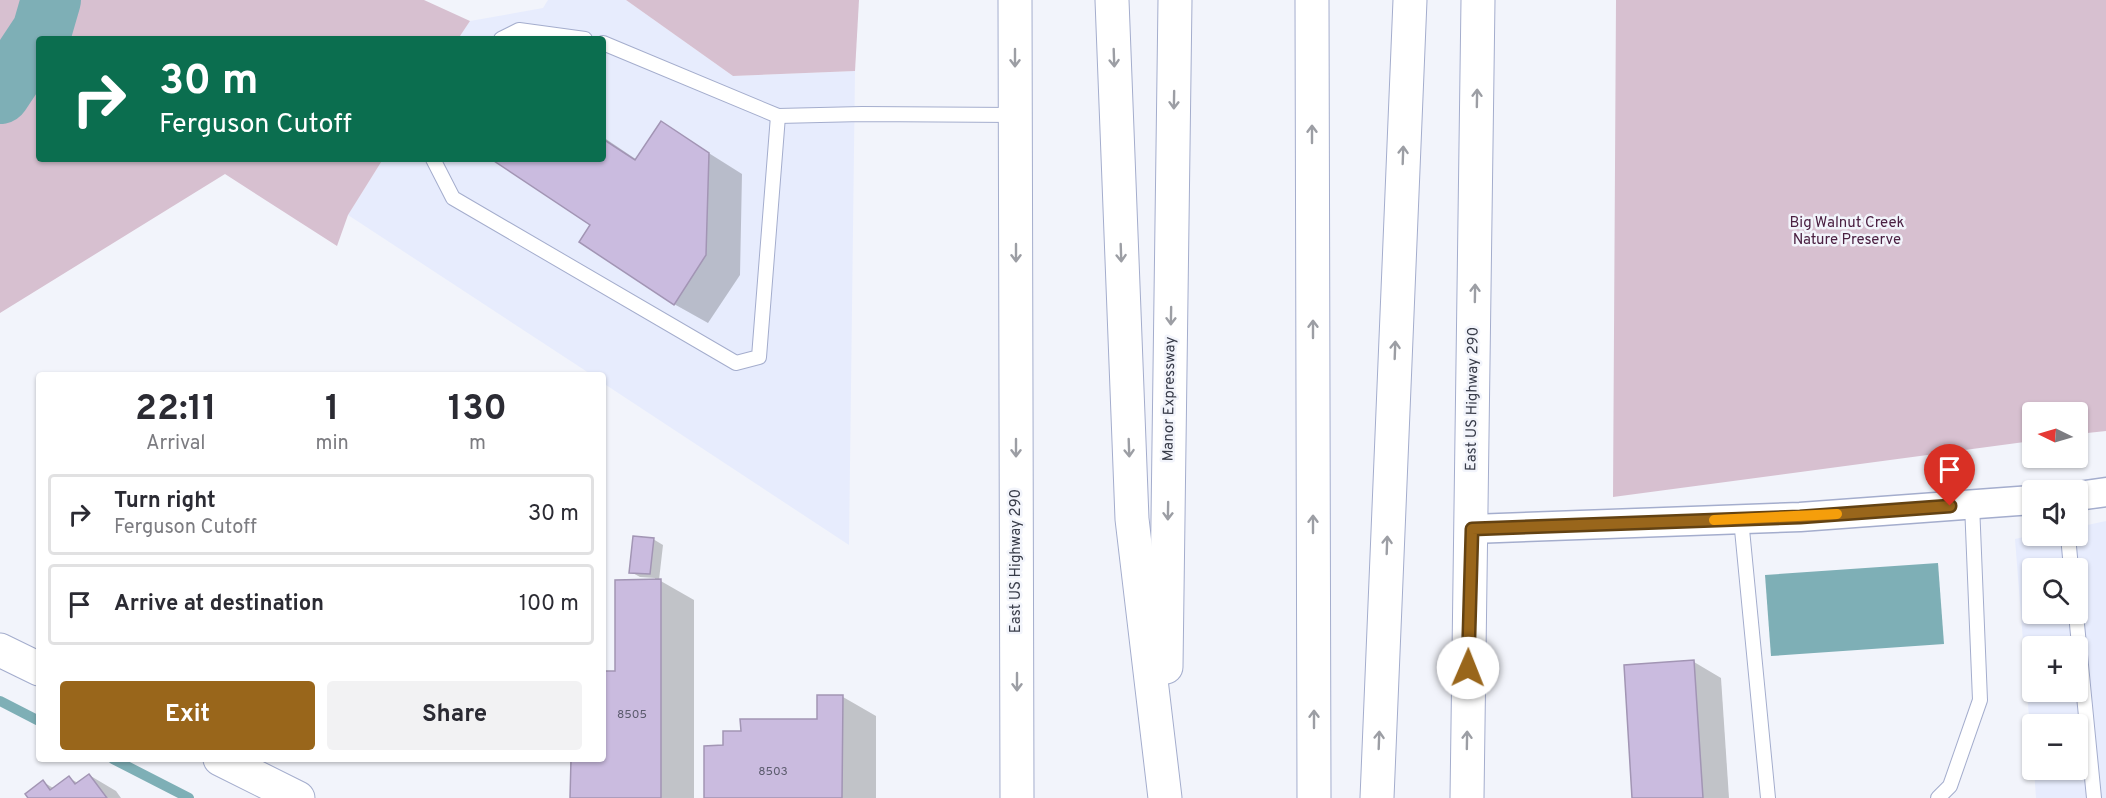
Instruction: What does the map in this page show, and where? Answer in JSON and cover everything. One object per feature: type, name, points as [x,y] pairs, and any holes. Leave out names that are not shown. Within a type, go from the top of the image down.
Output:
[{"type":"main road","name":"East US Highway 290","points":[[1015,0],[1017,798]]},
{"type":"main road","points":[[1112,0],[1132,519],[1165,798]]},
{"type":"main road","name":"Manor Expressway","points":[[1165,798],[1175,0]]},
{"type":"main road","points":[[1312,0],[1314,798]]},
{"type":"main road","points":[[1377,798],[1410,0]]},
{"type":"main road","name":"East US Highway 290","points":[[1467,798],[1478,0]]},
{"type":"main road","points":[[0,650],[36,668]]},
{"type":"main road","points":[[226,762],[298,798]]},
{"type":"street","points":[[2088,495],[2106,492]]},
{"type":"street","points":[[1472,529],[1800,517],[2022,501]]},
{"type":"lane","points":[[507,36],[519,30],[563,36]]},
{"type":"lane","points":[[606,43],[778,116],[1015,115]]},
{"type":"lane","points":[[435,162],[453,198],[736,363],[759,357],[778,116]]},
{"type":"lane","points":[[1938,798],[1950,786],[1980,700],[1972,504]]},
{"type":"lane","points":[[1741,519],[1768,798]]},
{"type":"lane","points":[[2077,624],[2094,798]]},
{"type":"shaded area","points":[[548,0],[626,0],[733,76],[855,71],[849,545],[606,385],[606,372],[587,372],[348,215],[381,162],[606,162],[606,36],[460,36],[470,21],[543,8]]},
{"type":"shaded area","points":[[2106,521],[2106,798],[2036,798],[2035,780],[2088,780],[2088,714],[2029,714],[2028,702],[2088,702],[2088,636],[2023,636],[2015,539],[2022,537],[2022,546],[2088,546],[2088,525]]},
{"type":"green space","points":[[0,0],[424,0],[470,21],[460,36],[36,36],[36,162],[381,162],[348,215],[337,246],[225,174],[0,313]]},
{"type":"green space","points":[[626,0],[859,0],[855,71],[733,76]]},
{"type":"green space","name":"Big Walnut Creek Nature Preserve","points":[[1616,0],[2106,0],[2106,431],[2088,433],[2088,402],[2022,402],[2022,442],[1613,497]]},
{"type":"water","points":[[1938,563],[1944,644],[1771,656],[1765,575]]},
{"type":"building","points":[[661,121],[709,153],[706,255],[674,305],[579,242],[590,225],[496,162],[606,162],[606,141],[635,160]]},
{"type":"building","points":[[633,536],[654,538],[650,574],[629,573]]},
{"type":"building","points":[[661,579],[661,798],[570,798],[571,762],[606,762],[606,671],[615,671],[615,580]]},
{"type":"building","points":[[1694,660],[1703,798],[1632,798],[1624,665]]},
{"type":"building","points":[[817,695],[843,695],[842,798],[704,798],[704,746],[723,745],[723,731],[741,731],[740,719],[817,719]]},
{"type":"building","points":[[89,774],[107,798],[28,798],[25,794],[43,780],[50,790],[69,776],[75,784]]},
{"type":"waterway","points":[[39,36],[51,0]]},
{"type":"waterway","points":[[0,94],[36,40]]},
{"type":"waterway","points":[[0,701],[36,719]]},
{"type":"waterway","points":[[119,762],[189,798]]},
{"type":"slow traffic","points":[[1714,520],[1837,514]]},
{"type":"route","points":[[1468,668],[1472,529],[1800,517],[1950,506]]}]
